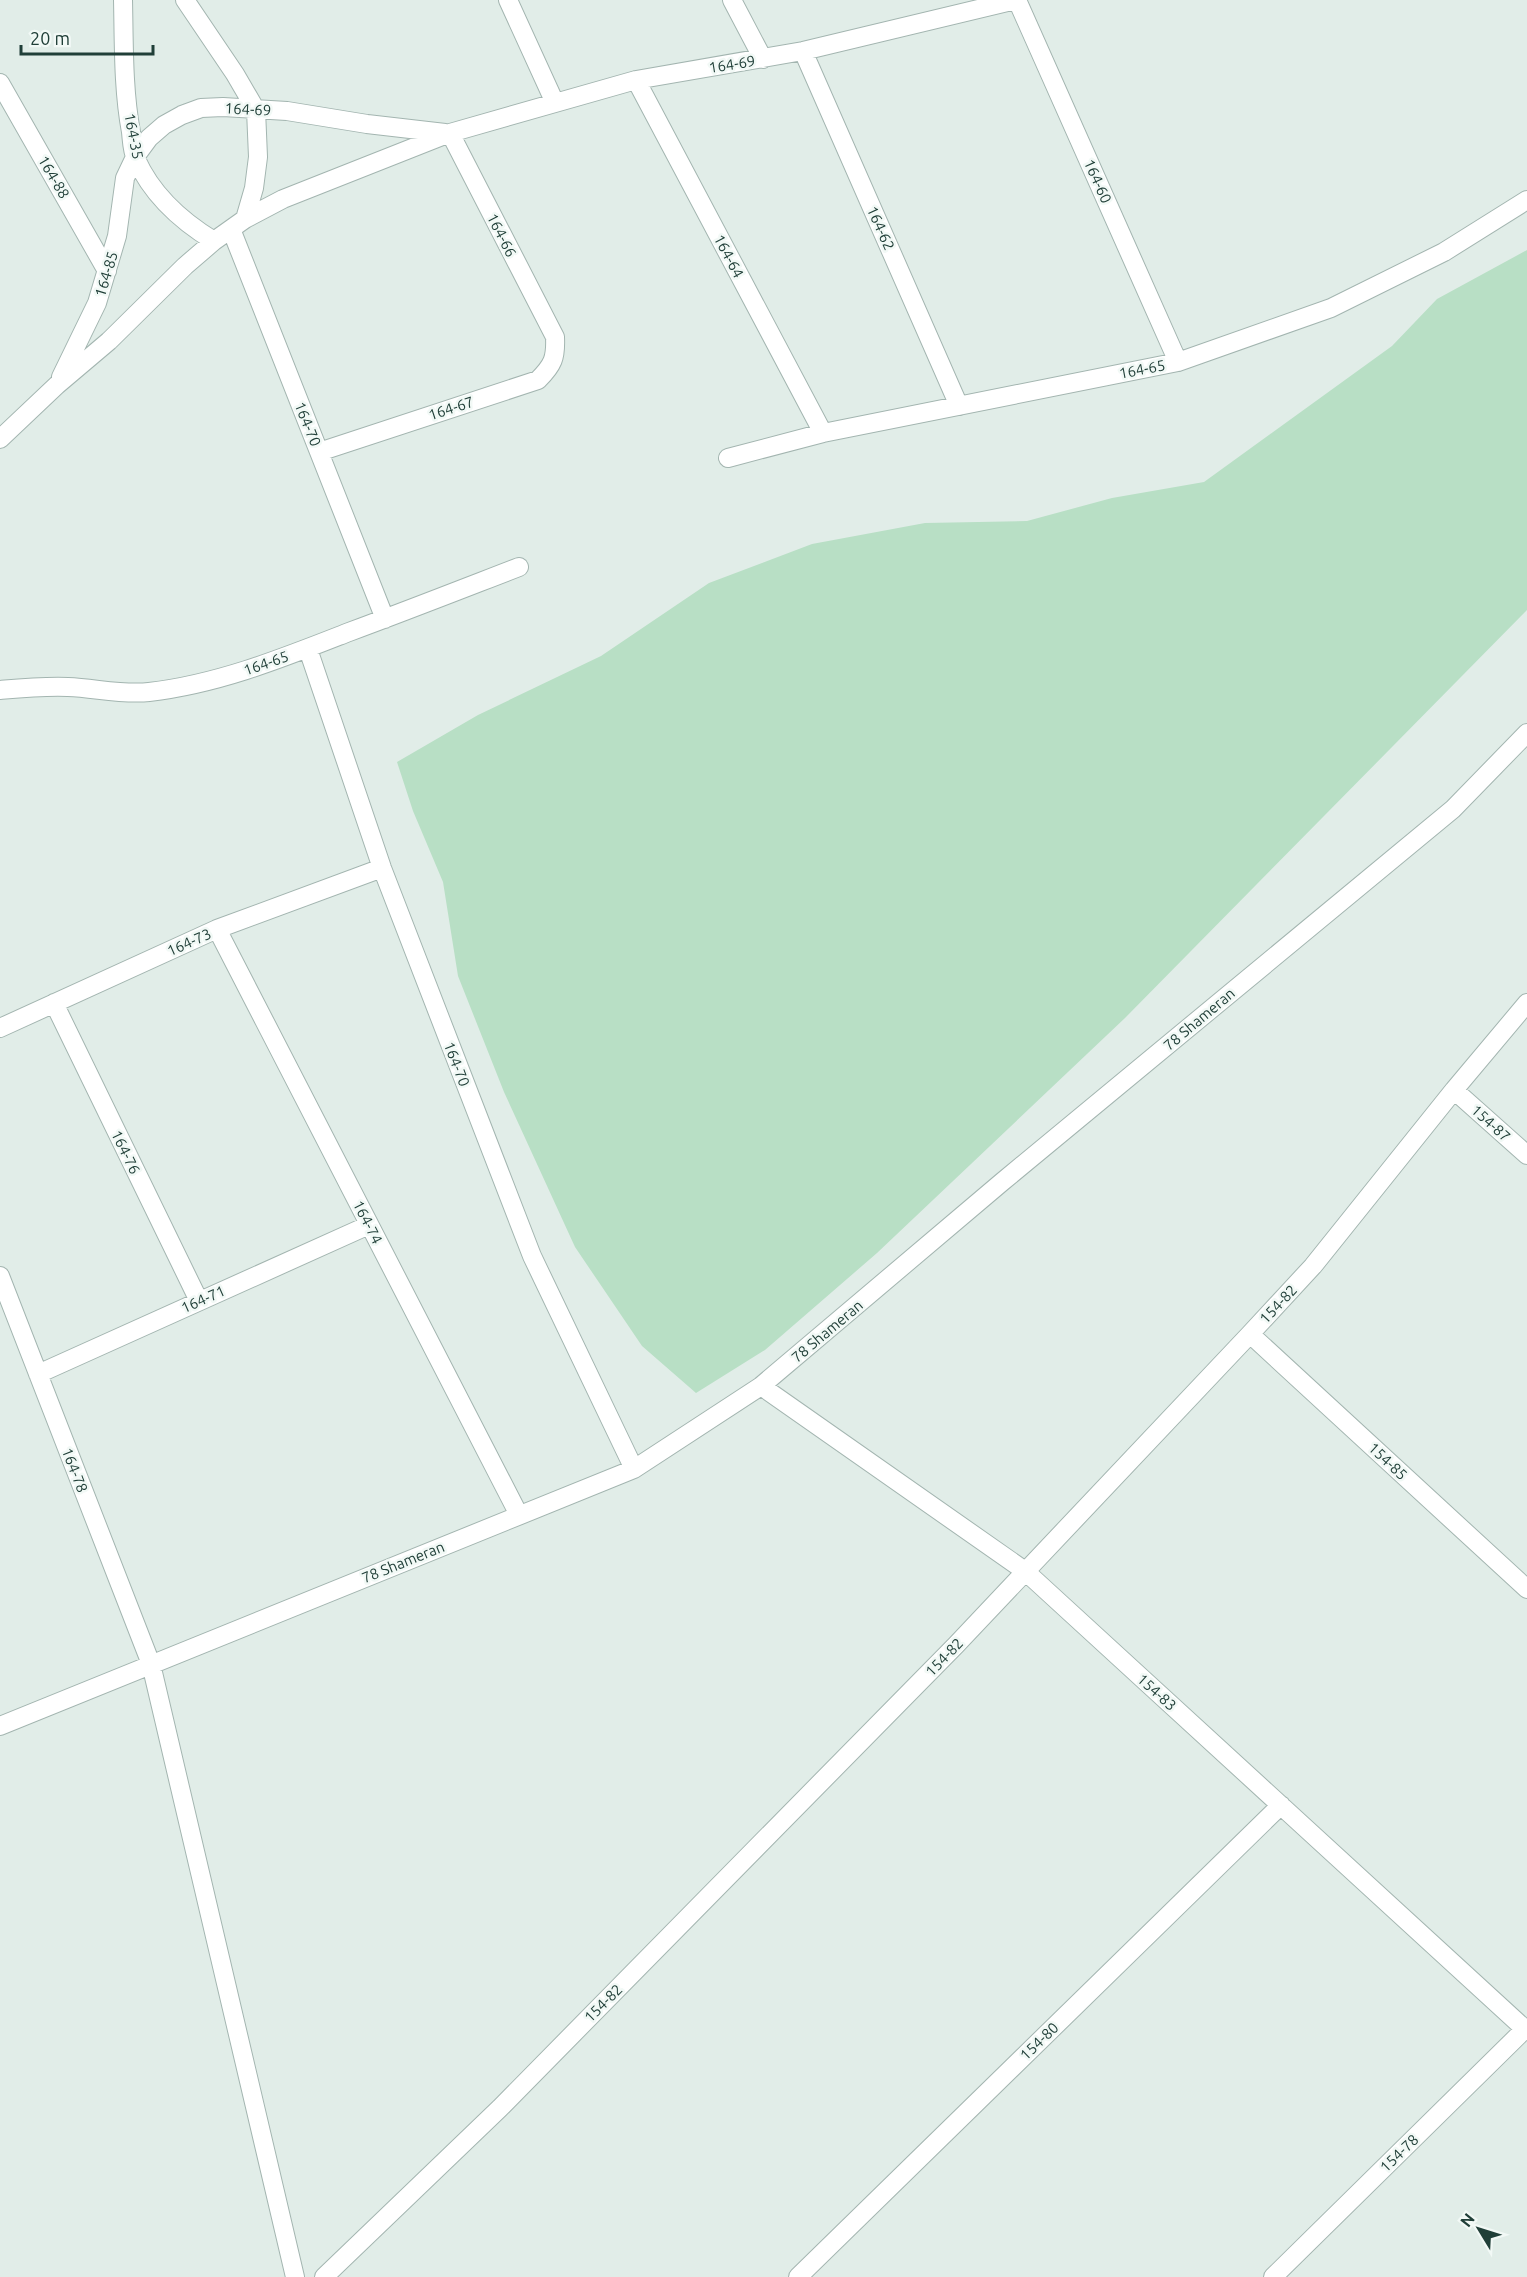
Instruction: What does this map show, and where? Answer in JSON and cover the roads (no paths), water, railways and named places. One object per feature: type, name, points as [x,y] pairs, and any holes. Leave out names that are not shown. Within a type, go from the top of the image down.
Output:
[{"type":"street","name":"164-35","points":[[123,0],[125,75],[129,124],[135,157],[146,177],[175,213],[214,241]]},
{"type":"street","points":[[185,0],[235,74],[256,110],[258,157],[254,188],[238,224]]},
{"type":"street","points":[[508,0],[555,103]]},
{"type":"street","points":[[732,0],[763,59]]},
{"type":"street","name":"164-69","points":[[214,241],[238,224],[283,199],[450,133],[636,80],[802,51],[1017,0]]},
{"type":"street","name":"164-60","points":[[1017,0],[1178,362]]},
{"type":"street","name":"164-62","points":[[802,51],[959,406]]},
{"type":"street","name":"164-64","points":[[636,80],[823,433]]},
{"type":"street","name":"164-88","points":[[0,83],[107,270]]},
{"type":"street","name":"164-69","points":[[135,157],[148,138],[164,125],[201,108],[223,106],[287,111],[367,124],[450,133]]},
{"type":"street","name":"164-66","points":[[450,133],[555,337]]},
{"type":"street","name":"164-85","points":[[57,385],[97,303],[117,236],[125,178],[135,157]]},
{"type":"street","name":"164-65","points":[[728,458],[823,433],[1178,362],[1331,308],[1444,252],[1527,200]]},
{"type":"street","name":"164-70","points":[[238,224],[319,452],[385,619]]},
{"type":"street","name":"164-85","points":[[0,439],[57,385],[109,341],[185,266],[214,241]]},
{"type":"street","name":"164-67","points":[[319,452],[538,380],[550,368],[555,353],[555,337]]},
{"type":"street","name":"164-65","points":[[0,690],[69,687],[104,691],[149,692],[203,682],[308,649],[519,567]]},
{"type":"street","name":"164-70","points":[[308,649],[382,868],[532,1256],[634,1469]]},
{"type":"street","name":"78 Shameran","points":[[0,1725],[634,1469],[761,1386],[1002,1182],[1453,809],[1527,733]]},
{"type":"street","name":"164-73","points":[[0,1028],[217,929],[382,868]]},
{"type":"street","name":"164-74","points":[[217,929],[519,1515]]},
{"type":"street","name":"164-76","points":[[54,1003],[199,1301]]},
{"type":"street","name":"154-82","points":[[324,2277],[500,2108],[956,1645],[1250,1334],[1313,1266],[1527,1003]]},
{"type":"street","name":"154-87","points":[[1454,1090],[1527,1155]]},
{"type":"street","name":"164-71","points":[[38,1374],[369,1225]]},
{"type":"street","name":"164-78","points":[[0,1276],[5,1306],[38,1374],[151,1664],[295,2277]]},
{"type":"street","name":"154-85","points":[[1250,1334],[1527,1589]]},
{"type":"street","name":"154-83","points":[[761,1386],[1025,1571],[1526,2030]]},
{"type":"street","name":"154-80","points":[[798,2277],[1281,1805]]},
{"type":"street","name":"154-78","points":[[1273,2277],[1526,2030]]}]
